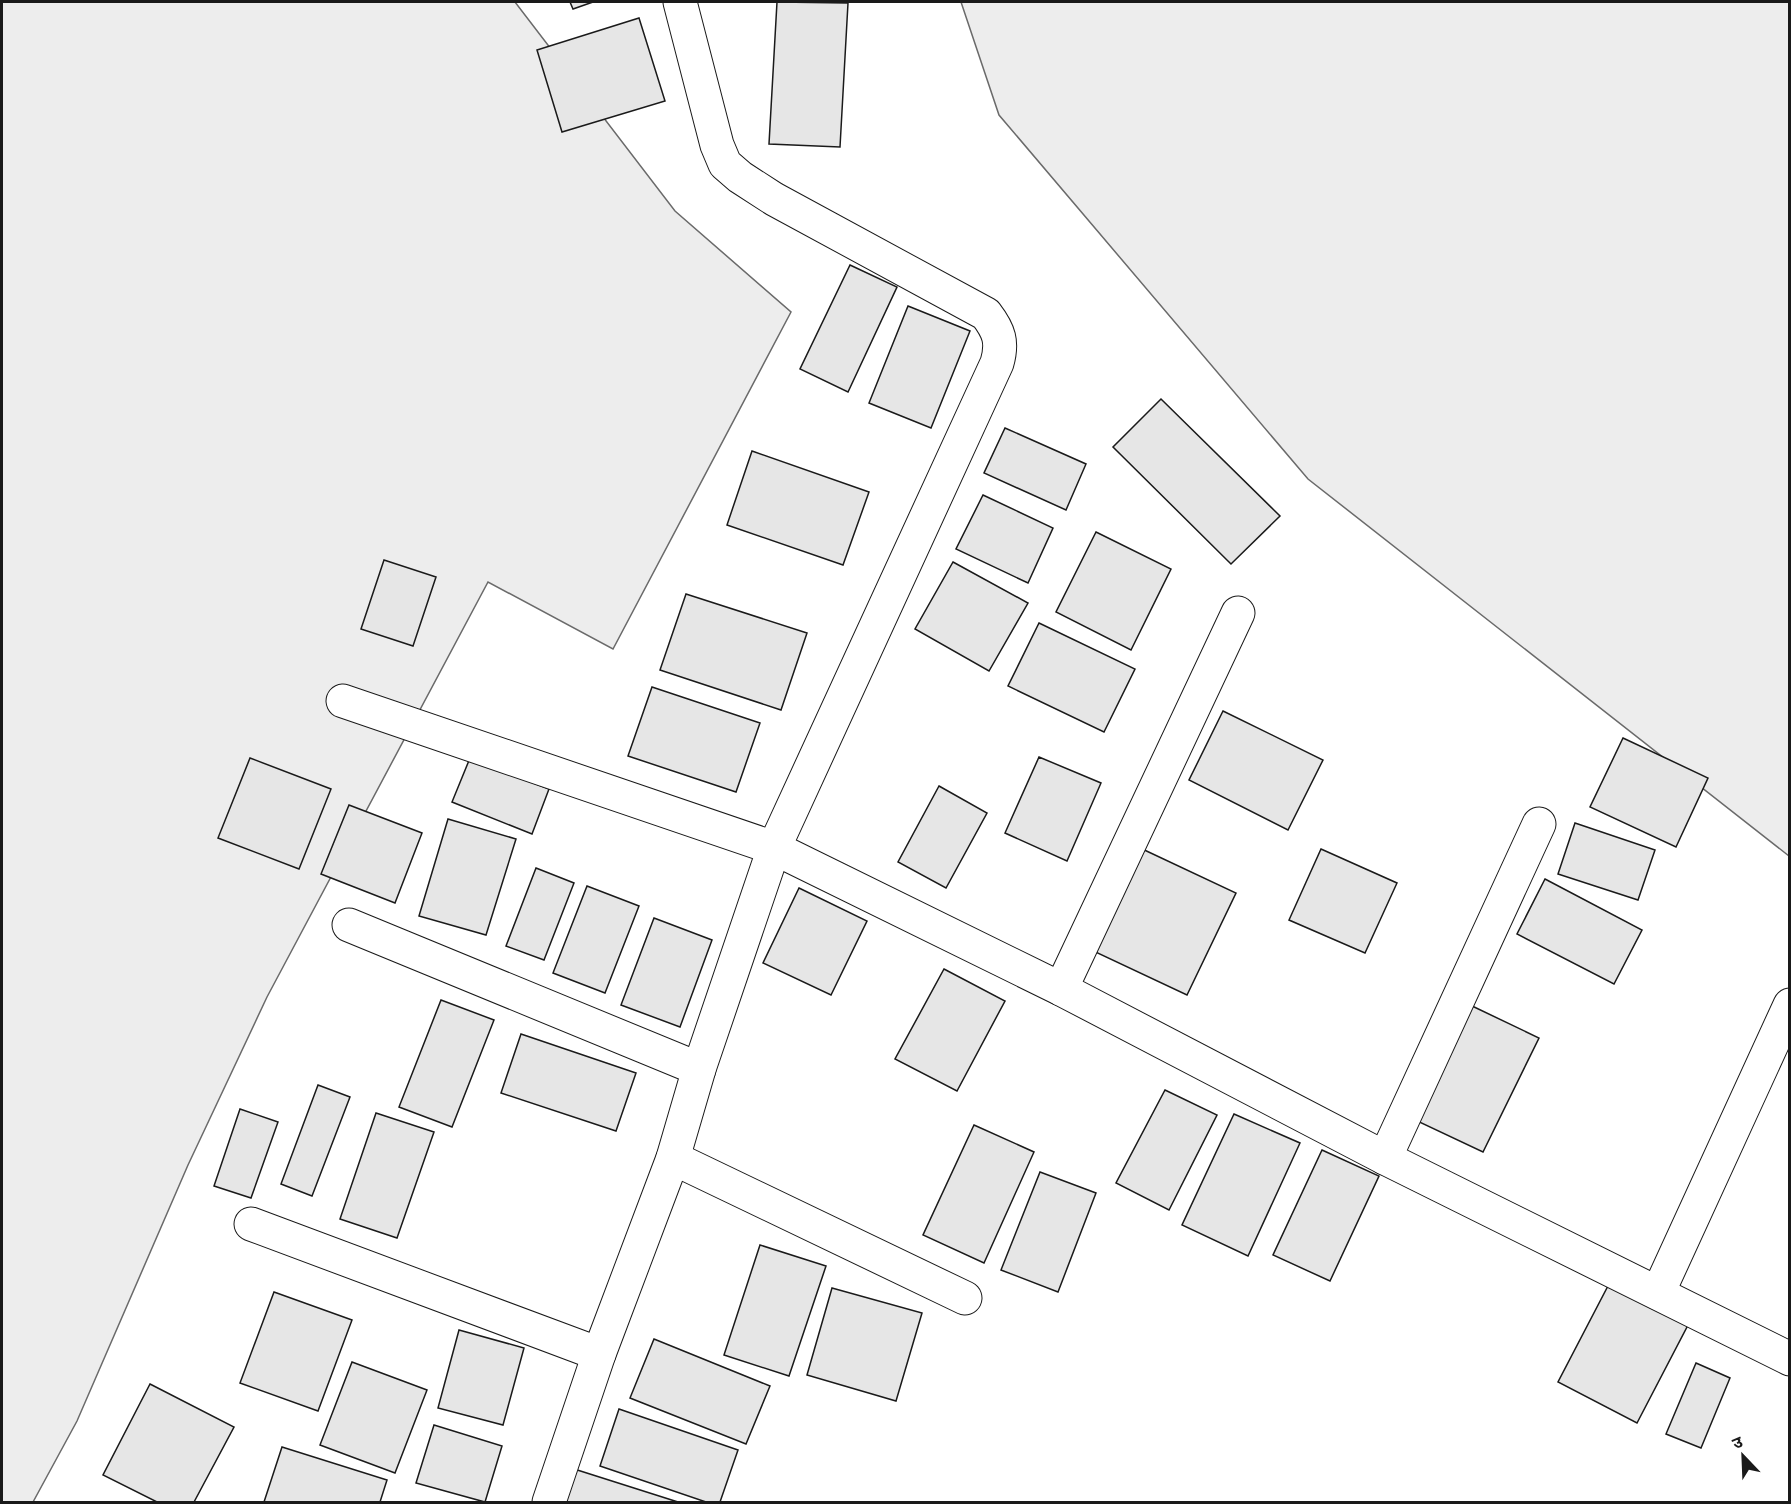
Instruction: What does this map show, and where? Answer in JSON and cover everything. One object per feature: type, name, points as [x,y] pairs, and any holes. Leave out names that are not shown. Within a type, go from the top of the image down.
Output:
[{"type":"street","points":[[549,1503],[599,1354],[673,1158],[699,1069],[774,848],[997,363],[1001,348],[994,325],[986,314],[774,199],[740,177],[725,164],[717,145],[680,2]]},
{"type":"street","points":[[1061,989],[1238,613]]},
{"type":"street","points":[[343,701],[774,848],[1061,989],[1385,1158],[1790,1359]]},
{"type":"street","points":[[1385,1158],[1539,824]]},
{"type":"street","points":[[350,926],[699,1069]]},
{"type":"street","points":[[1658,1293],[1790,1005]]},
{"type":"street","points":[[673,1158],[965,1298]]},
{"type":"street","points":[[251,1224],[599,1354]]},
{"type":"shaded area","points":[[2,2],[515,2],[675,211],[791,312],[613,649],[488,582],[267,997],[188,1165],[77,1421],[33,1502],[2,1502]]},
{"type":"shaded area","points":[[961,2],[1789,2],[1789,856],[1308,479],[999,115]]},
{"type":"building","points":[[570,2],[593,2],[573,9]]},
{"type":"building","points":[[777,2],[848,3],[840,147],[769,144]]},
{"type":"building","points":[[639,18],[665,101],[562,132],[537,50]]},
{"type":"building","points":[[850,265],[897,287],[848,392],[800,369]]},
{"type":"building","points":[[908,306],[970,331],[931,428],[869,403]]},
{"type":"building","points":[[1161,399],[1280,516],[1231,564],[1113,447]]},
{"type":"building","points":[[1005,428],[1086,464],[1066,510],[984,473]]},
{"type":"building","points":[[752,451],[869,492],[843,565],[727,525]]},
{"type":"building","points":[[983,495],[1053,528],[1028,583],[956,549]]},
{"type":"building","points":[[1096,532],[1171,569],[1131,650],[1056,612]]},
{"type":"building","points":[[384,560],[436,577],[413,646],[361,629]]},
{"type":"building","points":[[953,562],[1028,603],[989,671],[915,629]]},
{"type":"building","points":[[686,594],[807,633],[781,710],[660,670]]},
{"type":"building","points":[[1039,623],[1135,669],[1104,732],[1008,686]]},
{"type":"building","points":[[652,687],[760,723],[736,792],[628,756]]},
{"type":"building","points":[[1223,711],[1323,760],[1288,830],[1189,780]]},
{"type":"building","points":[[1623,738],[1708,778],[1676,847],[1590,807]]},
{"type":"building","points":[[1039,757],[1101,783],[1067,861],[1005,833]]},
{"type":"building","points":[[250,758],[331,789],[299,869],[218,838]]},
{"type":"building","points":[[470,758],[549,789],[532,834],[452,802]]},
{"type":"building","points":[[939,786],[987,813],[946,888],[898,862]]},
{"type":"building","points":[[349,805],[422,833],[395,903],[321,874]]},
{"type":"building","points":[[448,819],[516,839],[486,935],[419,916]]},
{"type":"building","points":[[1575,823],[1655,850],[1638,900],[1558,874]]},
{"type":"building","points":[[1138,847],[1236,893],[1187,995],[1089,949]]},
{"type":"building","points":[[1321,849],[1397,883],[1365,953],[1289,920]]},
{"type":"building","points":[[536,868],[574,883],[544,960],[506,946]]},
{"type":"building","points":[[1545,879],[1642,930],[1614,984],[1517,934]]},
{"type":"building","points":[[587,886],[639,906],[605,993],[553,973]]},
{"type":"building","points":[[799,888],[867,921],[831,995],[763,963]]},
{"type":"building","points":[[654,918],[712,940],[680,1027],[621,1005]]},
{"type":"building","points":[[944,969],[1005,1001],[957,1091],[895,1059]]},
{"type":"building","points":[[441,1000],[494,1020],[452,1127],[399,1107]]},
{"type":"building","points":[[1470,1005],[1539,1038],[1483,1152],[1415,1120]]},
{"type":"building","points":[[521,1034],[636,1073],[616,1131],[501,1093]]},
{"type":"building","points":[[318,1085],[350,1097],[312,1196],[281,1184]]},
{"type":"building","points":[[1165,1090],[1217,1115],[1169,1210],[1116,1183]]},
{"type":"building","points":[[240,1109],[278,1122],[251,1198],[214,1186]]},
{"type":"building","points":[[376,1113],[434,1132],[397,1238],[340,1219]]},
{"type":"building","points":[[1234,1114],[1300,1143],[1248,1256],[1182,1225]]},
{"type":"building","points":[[974,1125],[1034,1152],[984,1263],[923,1235]]},
{"type":"building","points":[[1322,1150],[1379,1176],[1330,1281],[1273,1255]]},
{"type":"building","points":[[1040,1172],[1096,1193],[1058,1292],[1001,1270]]},
{"type":"building","points":[[760,1245],[826,1266],[789,1376],[724,1355]]},
{"type":"building","points":[[1609,1284],[1688,1325],[1637,1423],[1558,1382]]},
{"type":"building","points":[[832,1288],[922,1313],[896,1401],[807,1375]]},
{"type":"building","points":[[274,1292],[352,1320],[318,1411],[240,1383]]},
{"type":"building","points":[[459,1330],[524,1348],[503,1425],[438,1408]]},
{"type":"building","points":[[654,1339],[770,1386],[746,1444],[630,1398]]},
{"type":"building","points":[[352,1362],[427,1390],[395,1473],[320,1445]]},
{"type":"building","points":[[1696,1363],[1730,1378],[1701,1448],[1666,1434]]},
{"type":"building","points":[[150,1384],[234,1427],[194,1502],[157,1502],[103,1475]]},
{"type":"building","points":[[619,1409],[738,1450],[720,1502],[706,1502],[600,1466]]},
{"type":"building","points":[[434,1425],[502,1446],[485,1502],[416,1483]]},
{"type":"building","points":[[282,1447],[387,1480],[380,1502],[264,1502]]},
{"type":"building","points":[[571,1468],[678,1502],[560,1502]]}]
